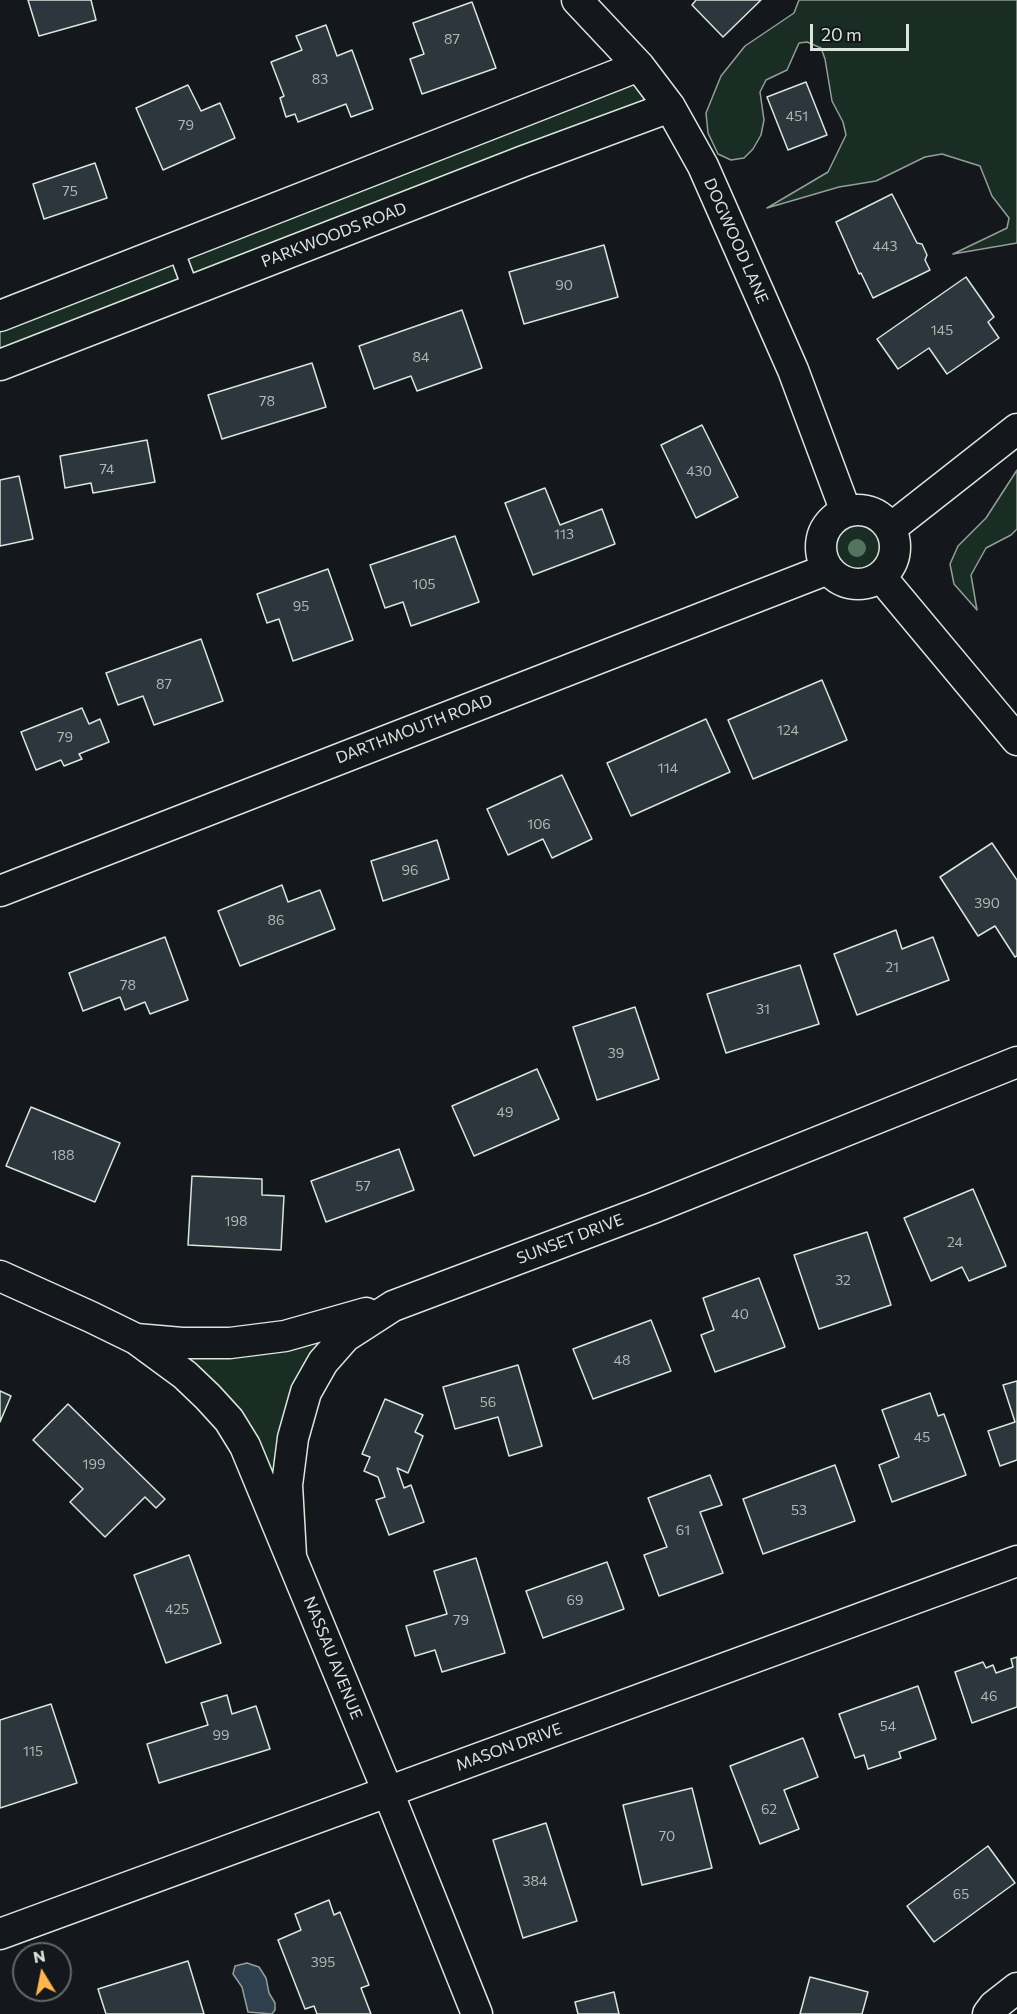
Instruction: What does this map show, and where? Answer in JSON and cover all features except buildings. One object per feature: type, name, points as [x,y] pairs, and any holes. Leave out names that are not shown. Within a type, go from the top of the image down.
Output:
[{"type":"street","name":"DOGWOOD LANE","points":[[577,0],[639,66],[670,107],[703,166],[793,370],[846,512]]},
{"type":"street","points":[[0,316],[639,66]]},
{"type":"street","name":"PARKWOODS ROAD","points":[[0,365],[670,107]]},
{"type":"street","points":[[891,528],[1017,429]]},
{"type":"street","points":[[866,510],[876,514],[891,528],[896,549],[894,559],[889,569],[881,577],[870,582],[859,585],[847,583],[828,569],[822,558],[823,535],[828,525],[836,517],[846,512],[866,510]]},
{"type":"street","name":"DARTHMOUTH ROAD","points":[[0,891],[828,569]]},
{"type":"street","points":[[881,577],[1017,740]]},
{"type":"street","name":"SUNSET DRIVE","points":[[291,1556],[287,1485],[293,1438],[306,1392],[323,1362],[345,1337],[393,1306],[653,1208],[1017,1062]]},
{"type":"street","points":[[0,1276],[136,1339],[182,1343],[230,1343],[285,1336],[393,1306]]},
{"type":"street","name":"NASSAU AVENUE","points":[[136,1339],[185,1375],[229,1420],[244,1446],[388,1792],[477,2014]]},
{"type":"street","name":"MASON DRIVE","points":[[0,1934],[1017,1560]]},
{"type":"street","points":[[988,2014],[994,2006],[1017,1988]]},
{"type":"lane","points":[[175,247],[191,290]]},
{"type":"green space","points":[[799,0],[1017,0],[1017,243],[953,254],[1007,228],[1009,218],[992,196],[980,166],[942,154],[925,157],[876,181],[839,187],[767,208],[828,172],[846,135],[843,122],[832,101],[821,48],[807,42],[799,43],[787,70],[766,80],[760,92],[764,120],[761,135],[753,149],[744,158],[731,160],[718,154],[708,133],[706,113],[721,76],[745,46],[794,13]]},
{"type":"green space","points":[[639,66],[670,107],[0,366],[0,316]]},
{"type":"green space","points":[[1017,470],[1017,529],[1011,535],[986,548],[971,575],[977,610],[954,584],[950,564],[958,546],[986,518]]},
{"type":"green space","points":[[858,510],[879,516],[889,526],[895,547],[889,568],[879,578],[858,584],[837,578],[827,568],[821,547],[827,526],[837,516]]},
{"type":"green space","points":[[393,1306],[306,1392],[291,1556],[245,1446],[185,1375],[182,1343]]},
{"type":"water","points":[[247,1963],[259,1967],[266,1978],[269,1993],[275,2003],[275,2010],[272,2014],[248,2012],[242,1987],[233,1974],[235,1966]]}]
